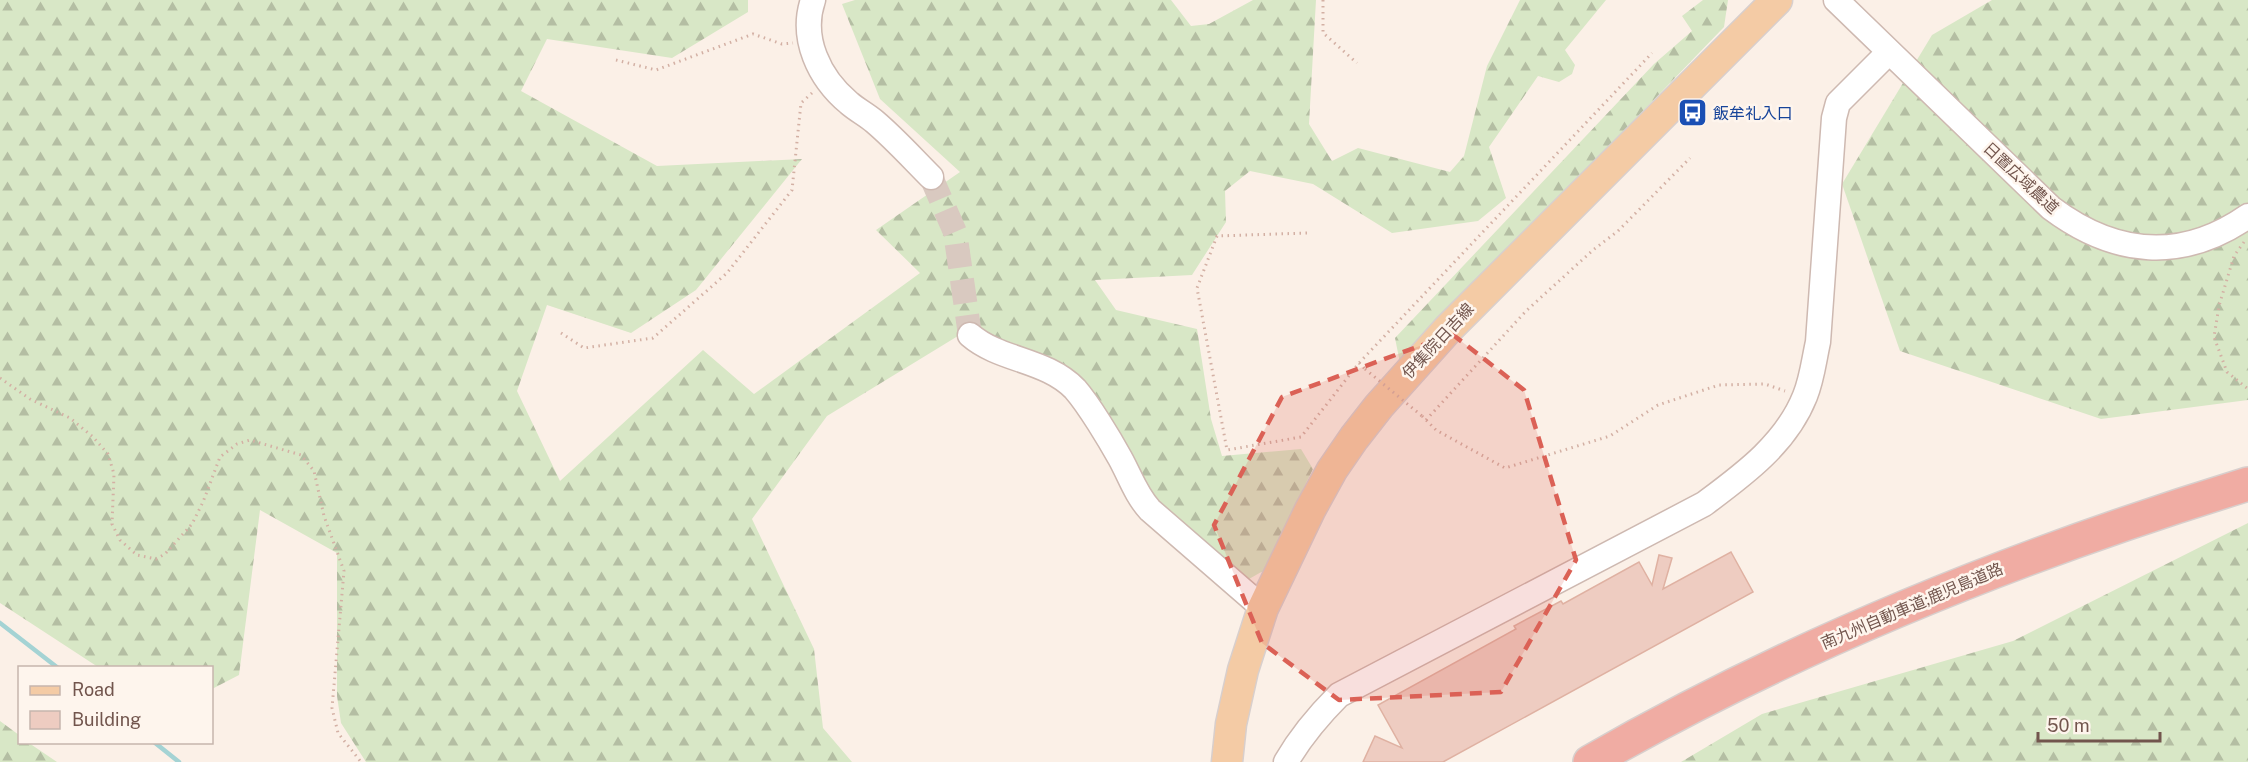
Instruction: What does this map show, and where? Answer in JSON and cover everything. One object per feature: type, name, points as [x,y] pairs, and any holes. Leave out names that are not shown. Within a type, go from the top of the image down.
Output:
[{"type":"highway","name":"南九州自動車道;鹿児島道路","points":[[1590,762],[1726,689],[1832,639],[1949,588],[2176,506],[2248,484]]},
{"type":"main road","name":"伊集院日吉線","points":[[1227,762],[1231,724],[1243,670],[1263,608],[1332,470],[1379,406],[1448,329],[1777,0]]},
{"type":"street","points":[[813,0],[807,23],[810,42],[827,80],[848,102],[875,122],[931,177]]},
{"type":"street","name":"日置広域農道","points":[[1836,0],[2051,208],[2071,223],[2103,237],[2146,248],[2181,246],[2206,240],[2229,229],[2248,216]]},
{"type":"street","points":[[1286,762],[1300,738],[1317,717],[1340,695],[1704,504],[1752,469],[1787,429],[1804,398],[1812,375],[1818,342],[1834,118],[1838,103],[1889,52]]},
{"type":"street","points":[[970,335],[982,345],[1046,368],[1075,389],[1108,439],[1145,505],[1263,608]]},
{"type":"path","points":[[1323,0],[1323,33],[1357,63]]},
{"type":"path","points":[[616,60],[656,70],[753,34],[782,44],[810,42]]},
{"type":"path","points":[[1307,233],[1217,236],[1197,288],[1227,450],[1301,437],[1359,363],[1652,53]]},
{"type":"path","points":[[561,333],[584,348],[653,338],[727,273],[792,190],[801,103],[827,80]]},
{"type":"path","points":[[1426,420],[1526,311],[1593,250],[1618,231],[1690,158]]},
{"type":"path","points":[[2248,235],[2234,256],[2219,306],[2214,337],[2227,372],[2248,389]]},
{"type":"path","points":[[1359,363],[1436,430],[1505,468],[1610,436],[1658,405],[1719,385],[1766,384],[1804,398]]},
{"type":"path","points":[[0,378],[30,399],[70,418],[93,437],[108,454],[114,474],[112,524],[120,540],[137,555],[156,559],[165,554],[192,524],[220,457],[237,444],[250,440],[301,455],[314,471],[324,516],[344,571],[332,708],[338,732],[361,762]]},
{"type":"highlighted area","points":[[1452,334],[1524,390],[1576,560],[1501,692],[1339,700],[1262,643],[1214,525],[1282,397]]},
{"type":"green space","points":[[0,0],[748,0],[748,12],[672,58],[547,39],[521,91],[657,166],[802,159],[696,290],[631,333],[547,305],[517,391],[560,481],[703,350],[754,394],[920,273],[876,230],[960,172],[880,99],[842,4],[855,0],[1171,0],[1191,26],[1209,24],[1253,0],[1316,0],[1309,124],[1332,161],[1358,148],[1450,172],[1464,156],[1487,66],[1520,0],[1606,0],[1565,50],[1575,65],[1572,74],[1559,82],[1538,76],[1489,147],[1506,198],[1478,221],[1392,233],[1313,184],[1250,171],[1225,191],[1226,222],[1192,275],[1095,280],[1116,310],[1197,329],[1211,419],[1222,456],[1301,449],[1313,469],[1263,571],[1249,579],[1151,502],[1061,368],[971,328],[827,416],[752,519],[814,649],[823,728],[852,762],[366,762],[341,723],[337,696],[337,553],[260,510],[239,675],[213,688],[213,666],[96,666],[0,603]]},
{"type":"green space","points":[[1703,0],[1728,0],[1724,27],[1400,363],[1395,338],[1654,64],[1692,31],[1682,16]]},
{"type":"green space","points":[[1992,0],[2248,0],[2248,400],[2101,419],[1900,351],[1842,184],[1932,35]]},
{"type":"green space","points":[[2248,523],[2248,762],[1681,762],[1762,714],[2013,641]]},
{"type":"green space","points":[[0,721],[18,734],[18,744],[30,744],[57,762],[0,762]]},
{"type":"building","points":[[1731,552],[1753,592],[1443,762],[1363,762],[1375,736],[1402,748],[1378,705],[1516,629],[1514,626],[1561,601],[1563,604],[1639,562],[1652,585],[1659,555],[1672,558],[1663,589]]},
{"type":"waterway","points":[[0,623],[55,666]]},
{"type":"waterway","points":[[156,744],[179,762]]},
{"type":"tunnel","points":[[931,177],[955,232],[970,335]]},
{"type":"place","name":"飯牟礼入口","points":[[1692,113]]}]
